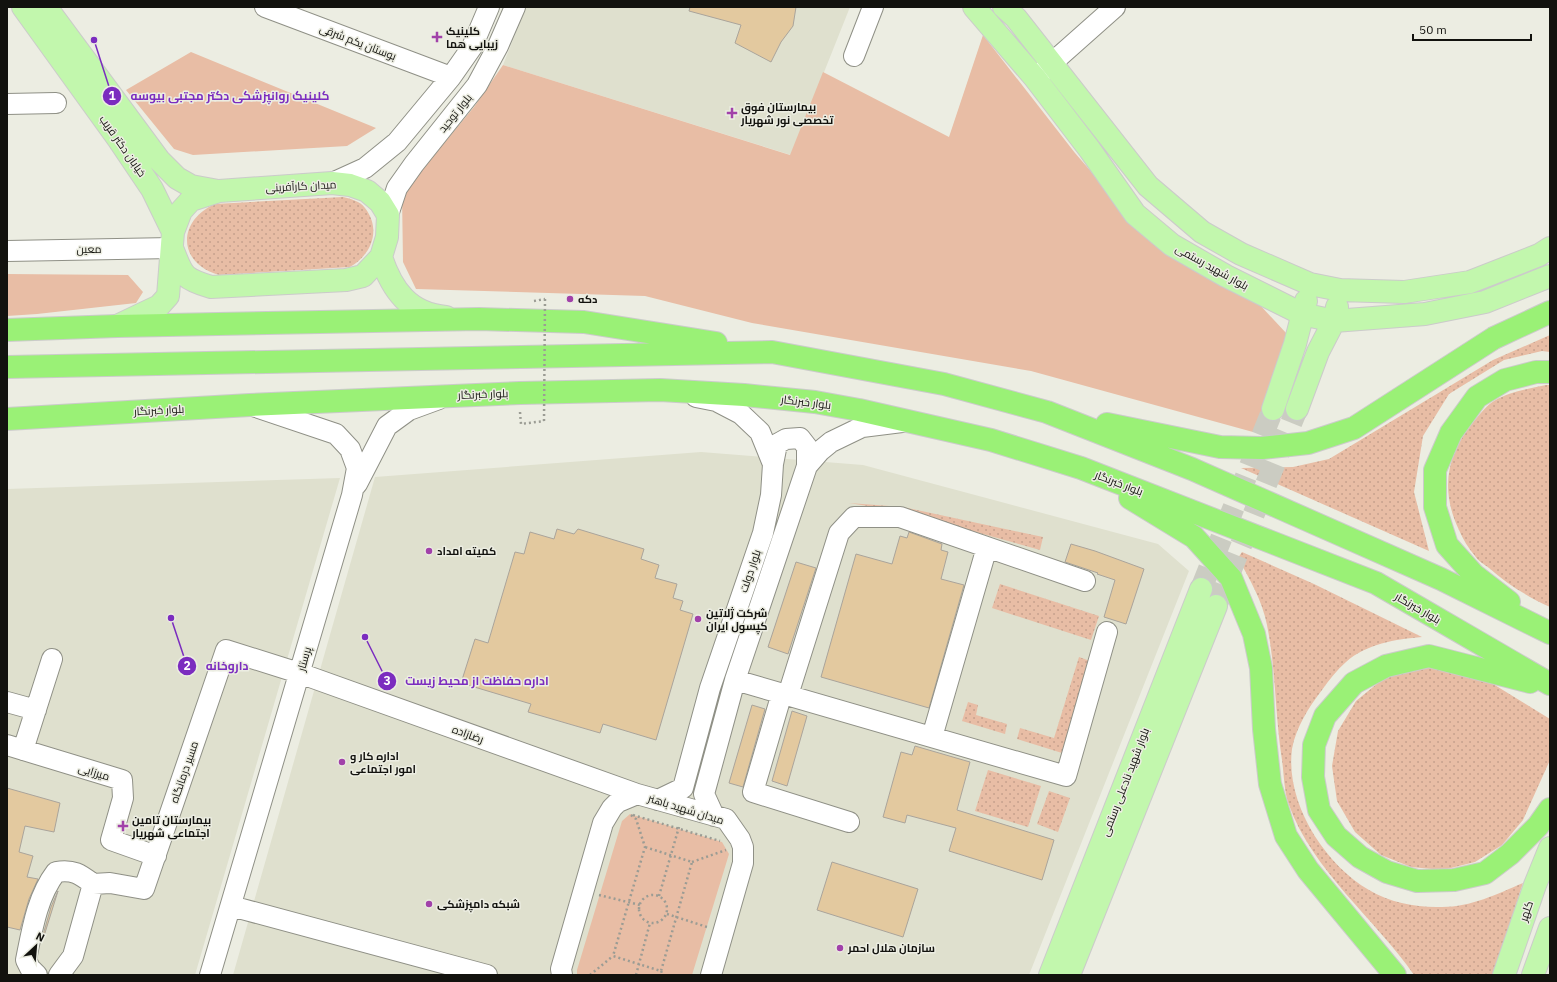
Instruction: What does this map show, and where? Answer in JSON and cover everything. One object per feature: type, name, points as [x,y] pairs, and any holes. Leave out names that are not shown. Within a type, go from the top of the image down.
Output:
[{"type":"highway","points":[[7,330],[117,326],[479,319],[584,322],[772,352],[944,384],[1047,412],[1220,448],[1262,448],[1308,443],[1354,428],[1494,338],[1550,312]]},
{"type":"highway","points":[[7,367],[772,352]]},
{"type":"highway","points":[[1550,372],[1536,372],[1505,380],[1477,398],[1451,433],[1435,470],[1435,507],[1447,545],[1474,575],[1519,609],[1550,629]]},
{"type":"highway","name":"بلوار خبرنگار","points":[[7,419],[451,395],[660,390],[744,395],[815,402],[991,440],[1081,468],[1376,584],[1550,685]]},
{"type":"highway","points":[[1047,412],[1200,472],[1441,579],[1550,633]]},
{"type":"highway","points":[[1081,468],[1194,538],[1231,578],[1254,634],[1261,668],[1264,729],[1270,784],[1286,836],[1308,870],[1395,975]]},
{"type":"highway","points":[[1550,685],[1429,656],[1386,666],[1354,683],[1325,716],[1314,746],[1314,776],[1319,810],[1336,836],[1360,857],[1387,872],[1417,881],[1454,880],[1484,873],[1510,854],[1538,826],[1550,809]]},
{"type":"main road","name":"خیابان دکتر قریب","points":[[23,7],[115,133],[148,183],[166,217],[172,240]]},
{"type":"main road","name":"خیابان دکتر قریب","points":[[46,7],[159,160],[177,178],[191,186],[219,191]]},
{"type":"main road","name":"بلوار شهید رستمی","points":[[974,7],[1035,78],[1090,150],[1135,214],[1172,244],[1226,276],[1302,314],[1334,321],[1425,314],[1485,302],[1550,276]]},
{"type":"main road","points":[[1004,7],[1016,18],[1148,186],[1202,232],[1241,254],[1310,284],[1340,290],[1404,292],[1470,282],[1539,255],[1550,248]]},
{"type":"main road","name":"میدان کارآفرینی","points":[[172,240],[181,211],[191,200],[219,191],[332,183],[350,185],[367,191],[380,202],[388,215]]},
{"type":"main road","points":[[172,240],[182,274],[195,282],[211,287],[346,280],[363,276],[381,257],[387,237],[388,215]]},
{"type":"main road","points":[[117,326],[159,306],[168,296],[172,240]]},
{"type":"main road","points":[[381,257],[394,288],[413,307],[432,316],[479,319]]},
{"type":"main road","points":[[1273,409],[1295,344],[1310,284]]},
{"type":"main road","points":[[1296,409],[1318,352],[1334,321],[1340,290]]},
{"type":"main road","name":"بلوار شهید نادعلی رستمی","points":[[1050,975],[1201,589]]},
{"type":"main road","name":"بلوار شهید نادعلی رستمی","points":[[1069,975],[1216,606]]},
{"type":"main road","name":"کلهر","points":[[1504,975],[1535,885],[1550,848]]},
{"type":"main road","points":[[1533,975],[1550,928]]},
{"type":"street","name":"بوستان یکم شرقی","points":[[265,7],[450,77]]},
{"type":"street","points":[[332,183],[365,168],[398,142],[472,47],[489,7]]},
{"type":"street","name":"بلوار توحید","points":[[388,215],[397,188],[414,164],[477,85],[498,46],[515,7]]},
{"type":"street","points":[[854,56],[873,7]]},
{"type":"street","points":[[1035,78],[1115,7]]},
{"type":"street","points":[[7,104],[56,103]]},
{"type":"street","name":"معین","points":[[7,251],[172,240]]},
{"type":"street","name":"بلوار دولت","points":[[658,800],[683,788],[710,688],[763,533],[772,495],[773,464],[760,432],[741,414],[716,402],[660,390]]},
{"type":"street","points":[[352,495],[387,426],[409,410],[451,395]]},
{"type":"street","name":"پرستار","points":[[210,975],[352,495],[357,468],[350,449],[336,434],[250,405]]},
{"type":"street","name":"بلوار دولت","points":[[714,816],[704,794],[735,680],[807,466],[820,451],[831,442],[862,427],[908,421]]},
{"type":"street","points":[[773,464],[778,444],[786,439],[800,438],[807,447],[807,466]]},
{"type":"street","points":[[849,822],[753,792],[839,533],[854,517],[900,517],[1085,581]]},
{"type":"street","points":[[932,737],[987,548]]},
{"type":"street","points":[[735,680],[1066,776],[1107,632]]},
{"type":"street","name":"رضازاده","points":[[226,650],[299,673],[637,794]]},
{"type":"street","name":"مسیر درمانگاه","points":[[93,884],[110,883],[144,889],[226,650]]},
{"type":"street","points":[[15,748],[36,710],[52,660]]},
{"type":"street","points":[[7,702],[36,710]]},
{"type":"street","name":"میرزایی","points":[[15,748],[122,780],[123,798],[111,840],[156,856]]},
{"type":"street","name":"میدان شهید باهنر","points":[[625,812],[637,794],[726,819],[728,846],[743,847],[744,863],[711,929],[711,975]]},
{"type":"street","points":[[562,975],[561,969],[594,896],[603,823],[612,808],[625,812]]},
{"type":"street","points":[[37,975],[30,968],[26,960],[42,896],[56,872],[76,872],[93,884],[73,956],[59,975]]},
{"type":"street","points":[[231,906],[487,975]]},
{"type":"path","points":[[521,424],[544,421],[545,299]]},
{"type":"path","points":[[659,896],[684,808]]},
{"type":"path","points":[[625,812],[678,828],[728,846]]},
{"type":"path","points":[[590,975],[613,956],[644,847],[636,819],[625,812]]},
{"type":"path","points":[[644,847],[692,862],[728,846]]},
{"type":"path","points":[[663,975],[661,971],[692,862]]},
{"type":"path","points":[[650,895],[659,896],[665,902],[668,910],[667,914],[662,921],[650,924],[644,921],[641,916],[639,910],[640,905],[642,901],[650,895]]},
{"type":"path","points":[[594,896],[640,905]]},
{"type":"path","points":[[667,914],[711,929]]},
{"type":"path","points":[[636,975],[650,924]]},
{"type":"path","points":[[613,956],[661,971]]},
{"type":"shaded area","name":"بیمارستان فوق تخصصی نور شهریار","points":[[526,7],[850,7],[791,155],[503,65]]},
{"type":"shaded area","points":[[983,35],[1075,153],[1139,227],[1258,303],[1287,334],[1273,389],[1253,432],[1031,371],[752,323],[645,296],[416,289],[403,262],[402,194],[474,107],[503,65],[790,155],[823,72],[949,137]]},
{"type":"shaded area","points":[[191,52],[376,128],[347,146],[193,155],[174,149],[126,90]]},
{"type":"shaded area","points":[[343,197],[361,204],[370,216],[373,225],[372,241],[368,249],[364,256],[350,267],[219,275],[205,269],[195,261],[189,252],[187,241],[188,231],[203,211],[215,204]]},
{"type":"shaded area","points":[[7,274],[128,275],[143,292],[136,303],[7,316]]},
{"type":"shaded area","points":[[1550,335],[1550,352],[1542,351],[1504,360],[1449,394],[1423,436],[1414,492],[1429,551],[1241,468],[1293,467],[1329,459],[1493,360]]},
{"type":"shaded area","points":[[1550,385],[1550,607],[1510,585],[1476,558],[1464,540],[1453,515],[1449,501],[1448,487],[1452,459],[1458,446],[1465,433],[1484,410],[1494,401],[1506,395]]},
{"type":"shaded area","points":[[701,452],[863,465],[1158,544],[1189,571],[1029,975],[233,975],[375,477]]},
{"type":"shaded area","name":"بیمارستان تامین اجتماعی شهریار","points":[[340,478],[195,975],[7,975],[7,489]]},
{"type":"shaded area","points":[[849,503],[903,507],[1043,537],[1040,550],[904,512]]},
{"type":"shaded area","points":[[1242,552],[1314,584],[1422,637],[1392,641],[1372,647],[1354,656],[1333,675],[1308,710],[1294,741],[1291,769],[1295,790],[1301,810],[1311,830],[1323,848],[1352,879],[1377,895],[1405,904],[1433,907],[1453,906],[1463,905],[1484,899],[1523,883],[1493,975],[1414,975],[1398,954],[1328,873],[1299,829],[1287,800],[1285,789],[1272,658],[1267,625],[1259,599],[1238,558]]},
{"type":"shaded area","points":[[1000,584],[1099,616],[1091,640],[992,608]]},
{"type":"shaded area","points":[[1079,657],[1090,661],[1062,753],[1017,739],[1020,728],[1054,738]]},
{"type":"shaded area","points":[[1417,667],[1452,667],[1485,679],[1550,719],[1550,760],[1523,820],[1502,845],[1475,862],[1443,870],[1411,867],[1381,855],[1355,832],[1337,801],[1332,766],[1338,731],[1356,701],[1384,678]]},
{"type":"shaded area","points":[[968,702],[978,705],[976,715],[1007,724],[1005,734],[962,721]]},
{"type":"shaded area","points":[[988,770],[1041,786],[1028,827],[975,811]]},
{"type":"shaded area","points":[[1049,791],[1070,798],[1058,832],[1037,824]]},
{"type":"shaded area","points":[[630,814],[722,842],[729,854],[692,975],[577,975],[577,970],[622,821]]},
{"type":"building","points":[[690,7],[796,7],[793,26],[781,42],[771,62],[735,43],[741,25],[689,11]]},
{"type":"building","points":[[557,529],[574,534],[578,529],[644,549],[641,559],[659,565],[655,578],[677,584],[673,598],[683,601],[680,610],[693,614],[656,740],[603,724],[600,733],[528,712],[531,704],[461,683],[475,639],[488,643],[515,552],[524,554],[530,532],[554,539]]},
{"type":"building","points":[[909,532],[942,544],[941,550],[948,552],[941,579],[964,585],[929,708],[821,677],[856,554],[892,564],[900,536],[907,538]]},
{"type":"building","points":[[1071,544],[1144,569],[1126,624],[1104,617],[1115,580],[1065,562]]},
{"type":"building","points":[[796,562],[816,568],[788,654],[768,647]]},
{"type":"building","points":[[752,705],[765,709],[743,787],[729,783]]},
{"type":"building","points":[[792,711],[807,716],[787,786],[772,781]]},
{"type":"building","points":[[915,746],[970,762],[957,810],[1054,840],[1042,880],[949,851],[956,828],[907,815],[905,823],[883,817],[901,752],[912,755]]},
{"type":"building","points":[[7,788],[60,803],[54,832],[25,826],[19,852],[33,856],[27,877],[38,879],[29,899],[20,930],[7,927]]},
{"type":"building","points":[[832,862],[918,889],[903,937],[817,910]]},
{"type":"building","points":[[58,891],[44,936],[43,935],[51,907]]},
{"type":"tunnel","points":[[1201,589],[1273,409]]},
{"type":"tunnel","points":[[1216,606],[1297,409]]},
{"type":"place","name":"کلینیک زیبایی هما","points":[[437,37]]},
{"type":"place","name":"کلینیک روانپزشکی دکتر مجتبی بیوسه","points":[[94,40]]},
{"type":"place","name":"بیمارستان فوق تخصصی نور شهریار","points":[[732,113]]},
{"type":"place","name":"دکه","points":[[570,299]]},
{"type":"place","name":"کمیته امداد","points":[[429,551]]},
{"type":"place","name":"داروخانه","points":[[171,618]]},
{"type":"place","name":"شرکت ژلاتین کپسول ایران","points":[[698,619]]},
{"type":"place","name":"اداره حفاظت از محیط زیست","points":[[365,637]]},
{"type":"place","name":"اداره کار و امور اجتماعی","points":[[342,762]]},
{"type":"place","name":"بیمارستان تامین اجتماعی شهریار","points":[[123,826]]},
{"type":"place","name":"شبکه دامپزشکی","points":[[429,904]]},
{"type":"place","name":"سازمان هلال احمر","points":[[840,948]]}]
